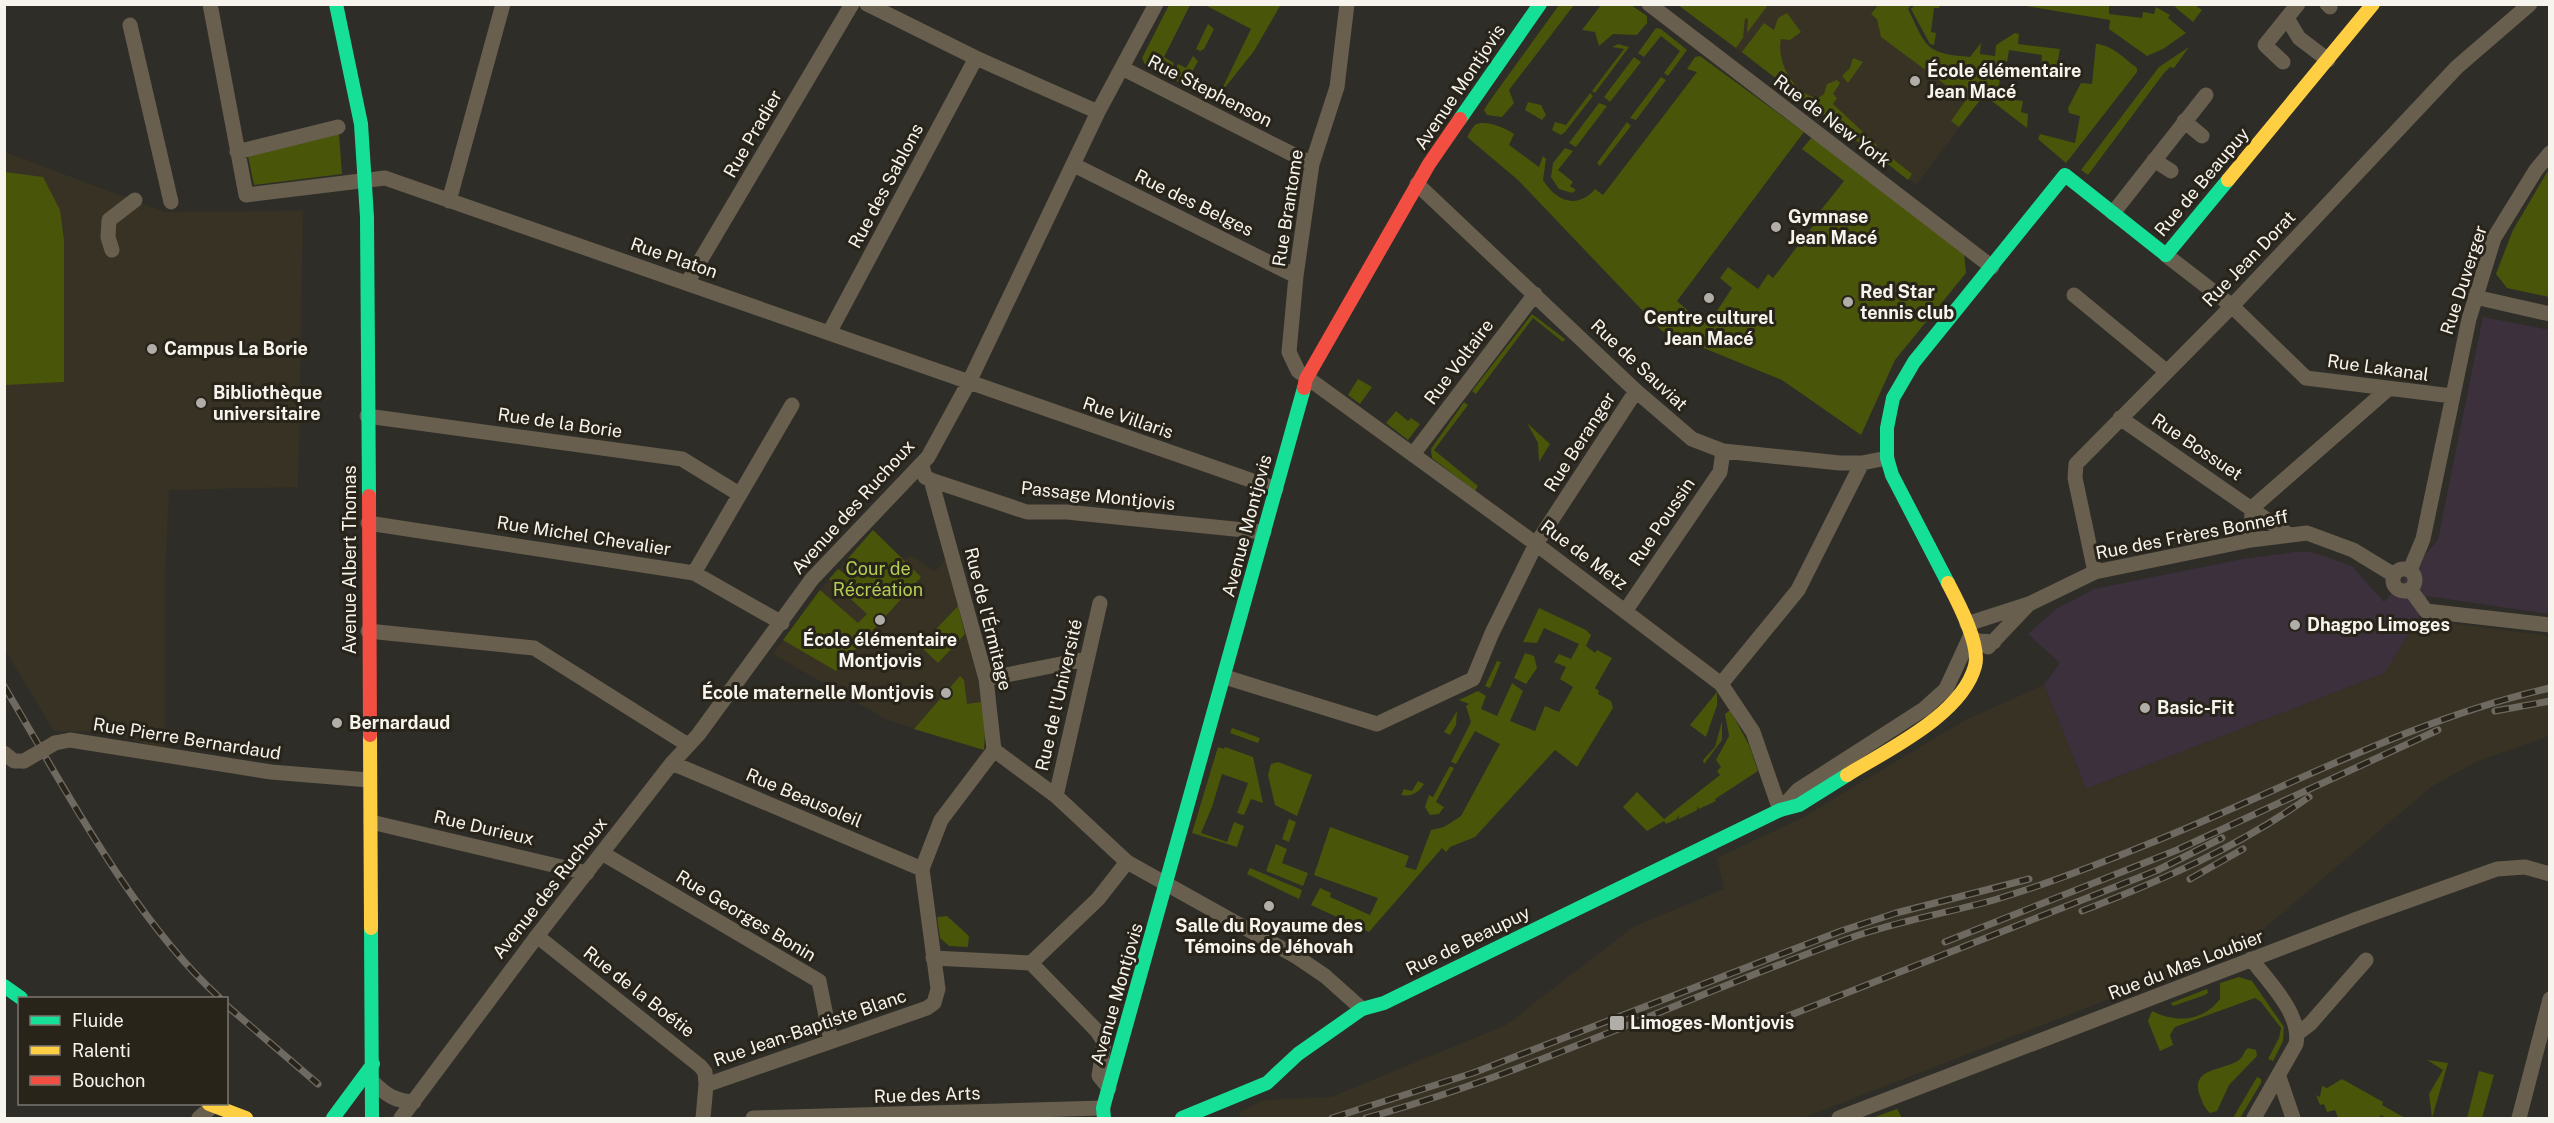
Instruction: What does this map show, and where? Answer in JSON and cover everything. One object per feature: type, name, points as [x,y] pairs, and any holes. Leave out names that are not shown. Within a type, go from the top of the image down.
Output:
[{"type":"street","points":[[210,4],[237,152],[338,128]]},
{"type":"street","name":"Avenue Albert Thomas","points":[[336,4],[360,118],[366,180],[369,780],[374,1082],[372,1119]]},
{"type":"street","points":[[448,201],[503,4]]},
{"type":"street","name":"Rue Pradier","points":[[687,283],[852,4]]},
{"type":"street","points":[[867,4],[976,58],[1098,112]]},
{"type":"street","name":"Avenue des Ruchoux","points":[[401,1119],[537,936],[782,623],[812,579],[873,512],[922,465],[969,382],[1098,112],[1156,4]]},
{"type":"street","name":"Rue Brantome","points":[[1306,379],[1288,352],[1296,276],[1312,164],[1337,87],[1347,4]]},
{"type":"street","name":"Avenue Montjovis","points":[[1103,1113],[1306,379],[1417,184],[1467,106],[1540,4]]},
{"type":"street","name":"Rue de New York","points":[[1649,4],[1992,267]]},
{"type":"street","points":[[2283,62],[2260,40],[2287,18],[2298,4]]},
{"type":"street","name":"Rue de Beaupuy","points":[[1182,1119],[1216,1107],[1267,1083],[1298,1054],[1362,1009],[1384,1003],[1780,810],[1799,805],[1935,720],[1953,705],[1963,691],[1976,660],[1968,631],[1887,458],[1887,428],[1893,398],[1914,362],[2065,175],[2166,255],[2373,4]]},
{"type":"street","name":"Rue Jean Dorat","points":[[2095,572],[2075,478],[2076,464],[2232,306],[2457,67],[2530,4]]},
{"type":"street","points":[[2287,18],[2300,38],[2328,60]]},
{"type":"street","points":[[130,25],[171,201]]},
{"type":"street","name":"Rue des Sablons","points":[[829,333],[976,58]]},
{"type":"street","name":"Rue Stephenson","points":[[1122,68],[1312,164]]},
{"type":"street","points":[[2113,213],[2206,94]]},
{"type":"street","points":[[2184,122],[2202,136]]},
{"type":"street","name":"Rue Platon","points":[[237,152],[246,195],[385,178],[969,382]]},
{"type":"street","name":"Rue Duverger","points":[[2410,570],[2422,540],[2475,297],[2494,238],[2536,170],[2550,153]]},
{"type":"street","points":[[2154,160],[2171,171]]},
{"type":"street","name":"Rue des Belges","points":[[1074,165],[1296,276]]},
{"type":"street","name":"Rue de Sauviat","points":[[1417,184],[1636,391],[1692,440],[1723,452],[1862,463],[1887,458]]},
{"type":"street","points":[[112,250],[108,237],[109,220],[135,200]]},
{"type":"street","name":"Rue Lakanal","points":[[2166,255],[2232,306],[2306,378],[2452,396]]},
{"type":"street","name":"Rue Voltaire","points":[[1414,453],[1535,294]]},
{"type":"street","points":[[2074,295],[2166,371]]},
{"type":"street","points":[[2475,297],[2550,314]]},
{"type":"street","name":"Rue de Metz","points":[[1306,379],[1317,382],[1414,453],[1626,610],[1721,684],[1753,732],[1780,810]]},
{"type":"street","name":"Rue Villaris","points":[[969,382],[1276,489]]},
{"type":"street","points":[[2251,540],[2252,508],[2388,389]]},
{"type":"street","name":"Rue Beranger","points":[[1225,677],[1377,724],[1473,679],[1492,633],[1536,544],[1636,391]]},
{"type":"street","points":[[694,573],[792,405]]},
{"type":"street","name":"Rue de la Borie","points":[[367,416],[682,459],[738,494]]},
{"type":"street","name":"Rue Bossuet","points":[[2120,418],[2289,535]]},
{"type":"street","name":"Rue Poussin","points":[[1626,610],[1720,472],[1723,452]]},
{"type":"street","points":[[1721,684],[1798,590],[1862,463]]},
{"type":"street","name":"Rue de l'Érmitage","points":[[922,465],[925,477],[931,480],[986,679],[994,750]]},
{"type":"street","name":"Passage Montjovis","points":[[931,480],[1027,512],[1067,512],[1264,532]]},
{"type":"street","name":"Rue Michel Chevalier","points":[[368,524],[694,573],[782,623]]},
{"type":"street","name":"Rue des Frères Bonneff","points":[[1968,631],[2095,572],[2251,540],[2289,535],[2307,533],[2353,550],[2394,575]]},
{"type":"street","points":[[2401,569],[2410,570],[2415,581],[2410,589],[2405,591],[2397,588],[2394,575],[2401,569]]},
{"type":"street","points":[[2410,589],[2426,611],[2550,625]]},
{"type":"street","name":"Rue de l'Université","points":[[1056,796],[1100,603]]},
{"type":"street","name":"Rue des Frères Bonneff","points":[[1976,660],[2029,604]]},
{"type":"street","points":[[368,631],[534,648],[688,745]]},
{"type":"street","points":[[1968,631],[1978,641],[1994,642]]},
{"type":"street","name":"Rue de Beaupuy","points":[[1780,810],[1798,790],[1924,709],[1939,696],[1946,689],[1968,631]]},
{"type":"street","points":[[986,679],[1086,659]]},
{"type":"street","name":"Rue Pierre Bernardaud","points":[[5,756],[14,761],[24,761],[55,742],[70,740],[271,772],[369,780]]},
{"type":"street","points":[[994,750],[1056,796],[1127,862],[1297,957],[1325,976],[1362,1009]]},
{"type":"street","name":"Rue Jean-Baptiste Blanc","points":[[706,1118],[706,1085],[927,1008],[934,1003],[938,989],[922,868],[941,820],[994,750]]},
{"type":"street","name":"Rue Beausoleil","points":[[672,763],[922,868]]},
{"type":"street","name":"Rue Durieux","points":[[371,822],[586,873]]},
{"type":"street","name":"Rue Georges Bonin","points":[[602,853],[819,981],[831,1041]]},
{"type":"street","points":[[1031,963],[1098,899],[1127,862]]},
{"type":"street","name":"Rue du Mas Loubier","points":[[1839,1119],[2251,959],[2497,869],[2525,867],[2550,874]]},
{"type":"street","name":"Rue de la Boétie","points":[[537,936],[700,1065],[705,1072],[706,1085]]},
{"type":"street","points":[[933,958],[1031,963],[1097,1031],[1104,1042],[1099,1076],[1109,1088]]},
{"type":"street","points":[[2251,959],[2293,1017],[2298,1033],[2296,1044],[2254,1119]]},
{"type":"street","points":[[2298,1033],[2310,1023],[2366,960]]},
{"type":"street","points":[[4,986],[18,997]]},
{"type":"street","points":[[2519,1119],[2550,999]]},
{"type":"street","points":[[333,1119],[373,1064]]},
{"type":"street","points":[[2278,1077],[2293,1119]]},
{"type":"street","points":[[374,1082],[395,1099],[414,1102]]},
{"type":"street","points":[[199,1119],[211,1105],[246,1119]]},
{"type":"street","name":"Rue des Arts","points":[[753,1119],[1103,1113]]},
{"type":"shaded area","points":[[1678,5],[1906,5],[1924,43],[1984,95],[1916,185]]},
{"type":"shaded area","name":"Campus La Borie","points":[[5,152],[164,212],[303,211],[298,487],[169,490],[165,579],[165,750],[106,732],[54,731],[5,650]]},
{"type":"shaded area","points":[[2483,317],[2549,330],[2549,614],[2427,596],[2418,619],[2385,673],[2086,789],[2044,685],[2060,663],[2028,634],[2056,609],[2094,589],[2243,559],[2295,552],[2312,552],[2352,566],[2384,602],[2438,540]]},
{"type":"shaded area","name":"École élémentaire Montjovis","points":[[873,530],[904,560],[911,555],[935,572],[945,559],[978,677],[985,731],[984,750],[887,720],[773,654],[820,590]]},
{"type":"shaded area","points":[[2418,619],[2549,636],[2549,736],[2478,761],[2431,787],[2261,931],[2184,970],[1803,1118],[1241,1118],[1239,1112],[1264,1100],[1331,1097],[1506,1025],[1633,927],[1724,889],[1717,858],[1802,818],[1965,720],[2044,685],[2086,789],[2385,673]]},
{"type":"green space","points":[[1276,4],[1280,6],[1254,51],[1219,95],[1251,29],[1205,5]]},
{"type":"green space","points":[[1879,4],[1911,5],[1908,9],[1924,40],[1929,46],[1944,53],[1970,57],[1981,43],[1980,54],[1995,56],[1996,45],[2015,33],[2019,34],[2018,44],[2060,49],[2056,70],[2064,72],[2064,76],[2046,73],[2045,67],[2041,67],[2042,55],[2009,50],[2007,62],[2003,61],[2002,64],[1999,86],[2003,87],[2002,98],[2023,101],[2021,112],[2028,114],[2027,128],[1984,95],[1959,127],[1951,121],[1966,100],[1881,37],[1877,19],[1871,14]]},
{"type":"green space","points":[[1169,5],[1190,5],[1164,57],[1174,63],[1168,78],[1146,67],[1142,58]]},
{"type":"green space","points":[[1559,5],[1574,5],[1509,90],[1514,103],[1502,117],[1487,115],[1484,110],[1489,102]]},
{"type":"green space","points":[[1601,5],[1631,5],[1647,16],[1647,23],[1637,35],[1613,34],[1599,46],[1595,32],[1582,30]]},
{"type":"green space","points":[[1678,5],[1768,5],[1747,33],[1748,19],[1745,18],[1743,38],[1736,48]]},
{"type":"green space","points":[[1915,5],[1940,5],[1939,8],[1934,8],[1931,32],[1936,33],[1934,45],[1930,44],[1911,9]]},
{"type":"green space","points":[[2020,5],[2109,5],[2109,14],[2142,18],[2143,12],[2154,14],[2156,7],[2170,15],[2168,18],[2186,33],[2163,49],[2147,56],[2109,29],[2110,20]]},
{"type":"green space","points":[[2195,5],[2202,10],[2193,22],[2175,7]]},
{"type":"green space","points":[[1787,13],[1801,32],[1790,40],[1781,39],[1781,57],[1794,84],[1809,96],[1818,98],[1824,94],[1827,84],[1837,80],[1840,83],[1833,94],[1837,98],[1833,104],[1877,145],[1875,151],[1871,152],[1742,52],[1764,23],[1774,30],[1778,18]]},
{"type":"green space","points":[[1208,24],[1214,29],[1204,49],[1200,51],[1196,49]]},
{"type":"green space","points":[[1656,28],[1661,29],[1687,50],[1668,76],[1664,73],[1680,51],[1661,36],[1644,57],[1638,53]]},
{"type":"green space","points":[[1618,44],[1629,47],[1595,93],[1592,91],[1624,49],[1612,47]]},
{"type":"green space","points":[[2096,44],[2118,53],[2137,68],[2137,72],[2066,163],[2038,139],[2040,134],[2075,143],[2080,116],[2069,113],[2068,108],[2081,83],[2092,84]]},
{"type":"green space","points":[[2189,47],[2174,68],[2170,67],[2164,73],[2088,175],[2081,170],[2159,67]]},
{"type":"green space","points":[[1193,56],[1198,61],[1188,80],[1210,90],[1195,91],[1171,78],[1178,64],[1186,68]]},
{"type":"green space","points":[[1700,56],[1804,132],[1677,301],[1694,316],[1696,314],[1709,323],[1732,288],[1720,278],[1728,267],[1758,289],[1768,274],[1773,278],[1820,217],[1817,215],[1844,181],[1802,149],[1812,137],[1964,253],[1966,273],[1895,360],[1861,435],[1782,380],[1662,331],[1518,180],[1467,137],[1474,126],[1479,123],[1501,127],[1514,134],[1509,145],[1539,167],[1543,156],[1546,159],[1543,180],[1560,198],[1574,201],[1588,196],[1595,189],[1603,195],[1697,72],[1687,69],[1695,57]]},
{"type":"green space","points":[[1634,57],[1641,62],[1610,102],[1604,97]]},
{"type":"green space","points":[[1853,58],[1863,62],[1848,83],[1842,76],[1850,68]]},
{"type":"green space","points":[[1661,77],[1666,80],[1636,120],[1630,118]]},
{"type":"green space","points":[[1590,93],[1593,96],[1565,132],[1561,135],[1552,130],[1555,122],[1566,125]]},
{"type":"green space","points":[[1528,102],[1541,105],[1546,115],[1542,120],[1525,110]]},
{"type":"green space","points":[[1599,103],[1607,106],[1576,147],[1569,143]]},
{"type":"green space","points":[[1627,122],[1631,126],[1600,166],[1597,163]]},
{"type":"green space","points":[[339,134],[342,174],[254,185],[248,156]]},
{"type":"green space","points":[[1565,148],[1573,151],[1558,170],[1573,182],[1570,186],[1576,190],[1572,193],[1559,189],[1551,177],[1553,163]]},
{"type":"green space","points":[[1888,155],[1912,174],[1908,180],[1884,161]]},
{"type":"green space","points":[[2549,169],[2549,297],[2507,288],[2496,274],[2513,230]]},
{"type":"green space","points":[[5,172],[43,177],[60,210],[64,240],[64,382],[5,385]]},
{"type":"green space","points":[[1532,314],[1565,339],[1563,342],[1533,318],[1476,394],[1472,391]]},
{"type":"green space","points":[[1358,379],[1372,387],[1360,404],[1348,395]]},
{"type":"green space","points":[[1464,402],[1468,405],[1434,450],[1478,486],[1475,491],[1432,458],[1431,449]]},
{"type":"green space","points":[[1396,411],[1408,421],[1411,418],[1420,424],[1408,440],[1386,423]]},
{"type":"green space","points":[[1527,423],[1550,444],[1539,462],[1538,443]]},
{"type":"green space","name":"Cour de Récréation","points":[[873,530],[921,577],[836,671],[783,640],[820,590],[858,623],[867,614],[829,579],[838,569],[845,574],[849,569],[843,564]]},
{"type":"green space","points":[[958,606],[965,634],[938,663],[920,646]]},
{"type":"green space","points":[[1539,608],[1586,630],[1591,635],[1586,646],[1595,653],[1597,650],[1612,658],[1595,688],[1599,691],[1598,694],[1611,701],[1613,708],[1577,767],[1555,750],[1475,837],[1450,847],[1446,852],[1442,848],[1369,932],[1311,905],[1320,888],[1331,893],[1330,897],[1370,915],[1378,898],[1314,875],[1330,827],[1409,856],[1405,867],[1416,870],[1431,830],[1444,827],[1461,816],[1500,744],[1475,731],[1456,764],[1451,762],[1471,722],[1466,706],[1469,704],[1459,700],[1478,691],[1486,696],[1481,709],[1497,716],[1512,683],[1523,691],[1510,721],[1535,731],[1545,706],[1559,712],[1573,687],[1560,679],[1566,667],[1554,662],[1559,654],[1571,659],[1579,644],[1544,628],[1537,643],[1523,642]]},
{"type":"green space","points":[[1525,653],[1534,656],[1537,668],[1526,684],[1514,678]]},
{"type":"green space","points":[[1497,661],[1501,662],[1490,688],[1485,686]]},
{"type":"green space","points":[[960,676],[964,680],[967,704],[981,702],[985,731],[984,750],[914,729]]},
{"type":"green space","points":[[1717,692],[1717,705],[1706,737],[1690,725]]},
{"type":"green space","points":[[1730,710],[1749,745],[1758,771],[1715,799],[1716,801],[1699,809],[1697,806],[1697,810],[1679,819],[1678,815],[1677,819],[1666,824],[1664,821],[1647,831],[1623,807],[1637,792],[1664,819],[1720,775],[1717,771],[1721,767],[1716,760],[1729,736],[1725,714]]},
{"type":"green space","points":[[1457,711],[1456,725],[1450,735],[1444,732]]},
{"type":"green space","points":[[1722,721],[1722,740],[1704,764],[1703,760],[1715,747]]},
{"type":"green space","points":[[1232,728],[1260,738],[1258,743],[1230,733]]},
{"type":"green space","points":[[1218,747],[1224,749],[1225,747],[1253,757],[1263,803],[1251,799],[1244,815],[1237,813],[1248,783],[1222,774],[1201,833],[1227,842],[1234,822],[1244,826],[1237,847],[1192,833]]},
{"type":"green space","points":[[1278,762],[1312,775],[1297,816],[1275,805],[1268,775],[1271,764]]},
{"type":"green space","points":[[1450,766],[1454,768],[1436,802],[1444,807],[1439,814],[1430,815],[1425,807],[1429,795],[1433,797]]},
{"type":"green space","points":[[1418,781],[1424,784],[1417,792],[1412,795],[1401,795],[1404,789],[1412,791]]},
{"type":"green space","points":[[1289,819],[1296,822],[1289,842],[1282,839]]},
{"type":"green space","points":[[1276,844],[1287,849],[1282,863],[1308,873],[1303,886],[1266,871]]},
{"type":"green space","points":[[1250,868],[1302,890],[1299,899],[1247,874]]},
{"type":"green space","points":[[947,916],[969,936],[968,947],[949,946],[940,938],[937,917]]},
{"type":"green space","points":[[2239,977],[2252,981],[2284,1027],[2283,1041],[2273,1061],[2268,1059],[2279,1038],[2281,1028],[2261,1002],[2255,998],[2175,1027],[2170,1035],[2173,1045],[2160,1051],[2148,1021],[2152,1011],[2179,1019],[2197,1016],[2213,1007],[2220,999],[2220,983]]},
{"type":"green space","points":[[2207,989],[2208,993],[2205,995],[2173,1006],[2171,1003]]},
{"type":"green space","points":[[2248,1048],[2256,1050],[2257,1056],[2229,1085],[2217,1111],[2210,1113],[2200,1096],[2199,1080],[2210,1071],[2233,1064]]},
{"type":"green space","points":[[2427,1060],[2448,1063],[2432,1118],[2429,1094],[2443,1070]]},
{"type":"green space","points":[[2479,1071],[2494,1075],[2482,1118],[2467,1118]]},
{"type":"green space","points":[[2257,1077],[2261,1079],[2261,1083],[2240,1118],[2233,1118]]},
{"type":"green space","points":[[2342,1079],[2383,1102],[2382,1105],[2405,1118],[2386,1118],[2381,1115],[2379,1118],[2338,1118],[2335,1110],[2327,1112],[2324,1104],[2320,1105],[2316,1095],[2320,1097],[2322,1086],[2327,1088]]},
{"type":"green space","points":[[1897,1109],[1902,1118],[1872,1118]]},
{"type":"railway","points":[[4,686],[76,808],[129,891],[188,966],[219,997]]},
{"type":"railway","points":[[1366,1118],[1550,1056],[1853,937],[1994,900],[2069,875],[2193,825],[2394,738],[2497,702],[2550,688]]},
{"type":"railway","points":[[2495,711],[2550,701]]},
{"type":"railway","points":[[1945,942],[2177,850],[2438,730]]},
{"type":"railway","points":[[2082,911],[2142,887],[2227,847],[2309,797]]},
{"type":"railway","points":[[1778,1020],[2158,870],[2222,838]]},
{"type":"railway","points":[[2190,879],[2243,849]]},
{"type":"railway","points":[[1332,1118],[1473,1073],[1841,931],[1896,913],[2029,879]]},
{"type":"railway","points":[[228,1007],[318,1084]]},
{"type":"traffic: fast","points":[[336,4],[361,124],[367,217],[369,496]]},
{"type":"traffic: fast","points":[[1460,119],[1540,4]]},
{"type":"traffic: fast","points":[[1948,583],[1892,475],[1887,458],[1887,428],[1893,398],[1914,362],[2065,175],[2166,255],[2228,180]]},
{"type":"traffic: fast","points":[[1104,1118],[1103,1108],[1304,388]]},
{"type":"traffic: fast","points":[[1182,1118],[1267,1083],[1298,1054],[1362,1009],[1384,1003],[1780,810],[1799,805],[1847,775]]},
{"type":"traffic: fast","points":[[371,928],[372,1118]]},
{"type":"traffic: fast","points":[[4,986],[20,997]]},
{"type":"traffic: fast","points":[[333,1118],[373,1064]]},
{"type":"traffic: slow","points":[[2228,180],[2373,4]]},
{"type":"traffic: slow","points":[[1847,775],[1921,730],[1955,700],[1967,684],[1975,666],[1975,647],[1968,624],[1948,583]]},
{"type":"traffic: slow","points":[[370,735],[371,928]]},
{"type":"traffic: slow","points":[[212,1105],[246,1118]]},
{"type":"traffic: jam","points":[[1304,388],[1306,379],[1429,164],[1460,119]]},
{"type":"traffic: jam","points":[[369,496],[370,735]]},
{"type":"place","name":"École élémentaire Jean Macé","points":[[1915,81]]},
{"type":"place","name":"Gymnase Jean Macé","points":[[1776,227]]},
{"type":"place","name":"Centre culturel Jean Macé","points":[[1709,298]]},
{"type":"place","name":"Red Star tennis club","points":[[1848,302]]},
{"type":"place","name":"Campus La Borie","points":[[152,349]]},
{"type":"place","name":"Bibliothèque universitaire","points":[[201,403]]},
{"type":"place","name":"École élémentaire Montjovis","points":[[880,620]]},
{"type":"place","name":"Dhagpo Limoges","points":[[2295,625]]},
{"type":"place","name":"École maternelle Montjovis","points":[[946,693]]},
{"type":"place","name":"Basic-Fit","points":[[2145,708]]},
{"type":"place","name":"Bernardaud","points":[[337,723]]},
{"type":"place","name":"Salle du Royaume des Témoins de Jéhovah","points":[[1269,906]]},
{"type":"place","name":"Limoges-Montjovis","points":[[1617,1023]]}]
